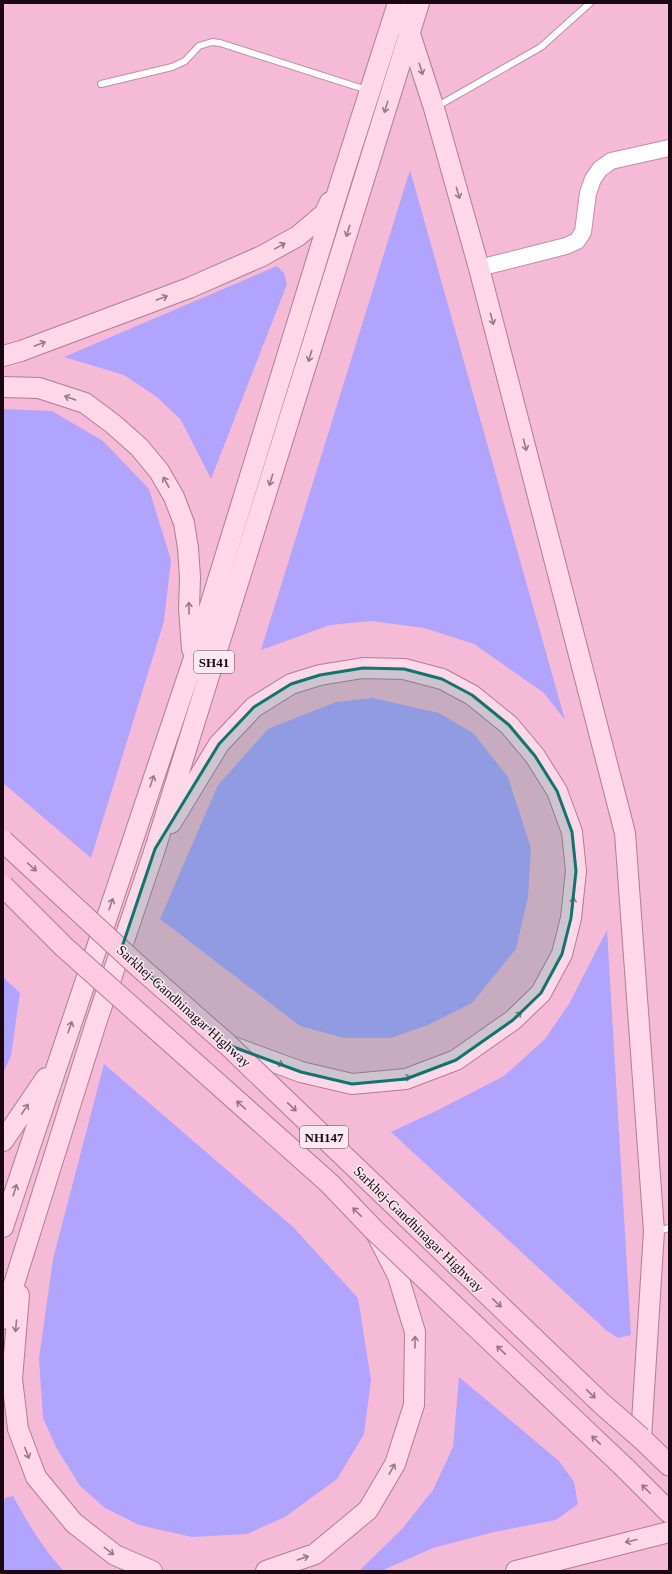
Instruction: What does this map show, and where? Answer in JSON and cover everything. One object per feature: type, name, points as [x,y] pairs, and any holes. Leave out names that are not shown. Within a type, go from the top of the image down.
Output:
[{"type":"highway","name":"Sarkhej-Gandhinagar Highway","points":[[3,841],[136,964],[228,1045],[595,1397],[641,1438]]},
{"type":"highway","name":"NH147","points":[[4,887],[64,947],[329,1184],[374,1230],[624,1467],[669,1512]]},
{"type":"highway","name":"NH147","points":[[641,1438],[668,1463]]},
{"type":"main road","name":"SH41","points":[[3,1319],[96,1023],[155,849],[419,3]]},
{"type":"main road","name":"SH41","points":[[3,1228],[193,660],[342,178],[398,5]]},
{"type":"main road","points":[[398,5],[409,32],[434,108],[479,268],[626,833],[662,1229],[641,1438]]},
{"type":"main road","points":[[3,356],[21,351],[189,288],[262,256],[298,236],[325,213],[342,178]]},
{"type":"main road","points":[[3,387],[39,388],[85,403],[113,424],[139,447],[159,471],[174,497],[184,523],[188,548],[190,577],[189,609],[193,660]]},
{"type":"main road","points":[[155,849],[219,744],[254,707],[291,684],[320,676],[362,668],[404,669],[442,679],[472,695],[509,725],[535,756],[557,791],[572,832],[576,871],[571,918],[562,954],[541,993],[513,1020],[456,1060],[406,1079],[398,1080],[352,1084],[301,1072],[228,1045]]},
{"type":"main road","points":[[3,1141],[60,1056]]},
{"type":"main road","points":[[266,1571],[315,1554],[368,1510],[395,1464],[414,1405],[415,1332],[398,1276],[374,1230]]},
{"type":"main road","points":[[22,1259],[12,1379],[18,1429],[36,1477],[74,1523],[114,1555],[152,1571]]},
{"type":"main road","points":[[516,1571],[669,1532]]},
{"type":"street","points":[[479,268],[566,246],[577,241],[583,232],[588,193],[593,179],[600,169],[610,161],[669,148]]},
{"type":"lane","points":[[434,108],[541,47],[590,3]]},
{"type":"lane","points":[[101,84],[172,67],[185,61],[199,46],[212,42],[220,43],[370,91]]},
{"type":"highlighted area","points":[[363,668],[404,669],[442,679],[472,695],[509,725],[535,756],[557,791],[572,832],[576,871],[571,918],[562,954],[541,993],[513,1020],[456,1060],[406,1079],[352,1084],[301,1072],[228,1045],[121,950],[155,849],[219,744],[254,707],[291,684],[320,675]]},
{"type":"shaded area","points":[[410,170],[565,720],[544,693],[474,644],[424,628],[371,621],[330,625],[261,650]]},
{"type":"shaded area","points":[[277,266],[284,273],[287,284],[211,479],[181,420],[157,397],[124,375],[64,357]]},
{"type":"shaded area","points":[[3,409],[52,411],[103,441],[149,489],[171,560],[164,621],[91,858],[3,783]]},
{"type":"shaded area","points":[[373,698],[439,713],[473,733],[508,777],[531,848],[528,897],[516,949],[472,1003],[428,1025],[391,1038],[344,1038],[300,1026],[160,919],[218,785],[268,729],[336,702]]},
{"type":"shaded area","points":[[607,930],[631,1335],[618,1338],[607,1331],[391,1132],[504,1076],[545,1039],[569,1004]]},
{"type":"shaded area","points":[[3,977],[20,993],[11,1056],[3,1073]]},
{"type":"shaded area","points":[[104,1064],[293,1227],[358,1298],[371,1380],[364,1434],[337,1479],[285,1517],[247,1534],[192,1537],[139,1525],[105,1508],[80,1486],[57,1449],[43,1418],[39,1359],[53,1259]]},
{"type":"shaded area","points":[[459,1377],[559,1461],[574,1482],[578,1504],[556,1520],[494,1532],[433,1548],[381,1571],[359,1571],[402,1529],[433,1490],[453,1447]]},
{"type":"shaded area","points":[[13,1496],[30,1526],[56,1563],[64,1571],[3,1571],[3,1508],[5,1498]]}]
